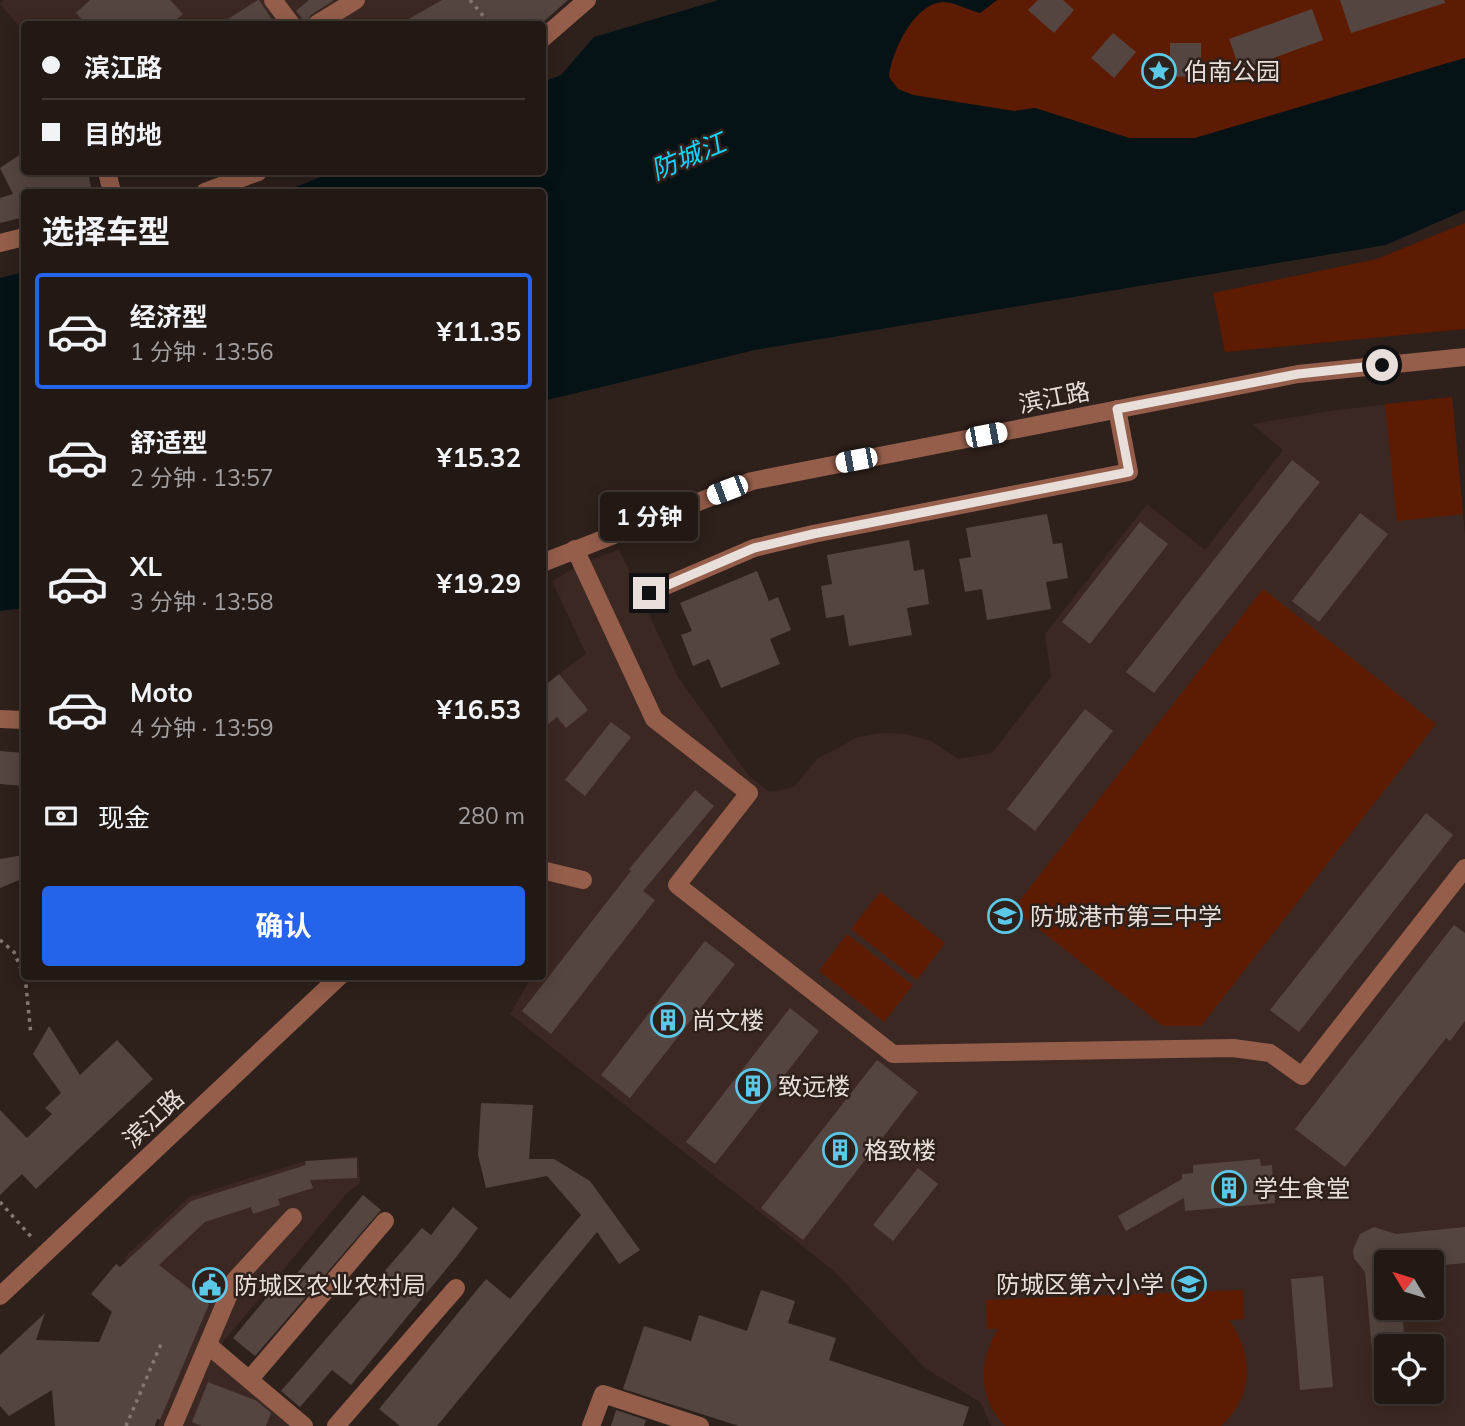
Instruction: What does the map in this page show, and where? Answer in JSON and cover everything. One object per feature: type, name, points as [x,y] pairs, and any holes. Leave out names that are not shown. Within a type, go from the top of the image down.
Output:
[{"type":"street","points":[[273,0],[288,21]]},
{"type":"street","points":[[322,21],[356,0]]},
{"type":"street","points":[[546,36],[587,0]]},
{"type":"street","points":[[213,189],[250,175]]},
{"type":"street","points":[[0,243],[21,238]]},
{"type":"street","name":"滨江路","points":[[546,561],[752,481],[1298,374],[1465,357]]},
{"type":"street","points":[[649,593],[754,548],[777,542],[1129,472],[1117,409]]},
{"type":"street","points":[[575,549],[654,719],[749,793],[677,885],[893,1054],[1233,1048],[1270,1053],[1301,1076],[1465,868]]},
{"type":"street","points":[[0,719],[21,720]]},
{"type":"street","points":[[546,871],[583,880]]},
{"type":"street","name":"滨江路","points":[[0,1296],[336,980]]},
{"type":"street","points":[[173,1426],[235,1280],[293,1217]]},
{"type":"street","points":[[250,1379],[385,1222]]},
{"type":"street","points":[[336,1426],[456,1288]]},
{"type":"street","points":[[208,1345],[304,1426]]},
{"type":"street","points":[[591,1426],[603,1394],[700,1426]]},
{"type":"path","points":[[470,0],[488,21]]},
{"type":"path","points":[[0,940],[15,952],[21,968]]},
{"type":"path","points":[[24,980],[31,1035]]},
{"type":"path","points":[[0,1202],[46,1253]]},
{"type":"path","points":[[126,1426],[161,1344]]},
{"type":"shaded area","points":[[4,0],[465,0],[479,16],[470,21],[21,21],[21,32],[0,4]]},
{"type":"shaded area","name":"伯南公园","points":[[997,0],[1465,0],[1465,58],[1195,138],[1129,138],[1035,108],[1014,111],[913,95],[898,89],[889,77],[894,55],[906,31],[923,11],[943,2],[980,13]]},
{"type":"shaded area","points":[[1465,223],[1465,329],[1225,352],[1213,293],[1377,259]]},
{"type":"shaded area","name":"防城港市第三中学","points":[[1452,397],[1465,534],[1465,1426],[991,1426],[980,1402],[925,1368],[834,1271],[510,1014],[530,980],[546,980],[546,684],[586,654],[552,581],[582,564],[619,549],[678,677],[749,776],[770,792],[794,787],[817,759],[858,737],[882,733],[906,734],[931,741],[958,759],[992,753],[1051,677],[1045,634],[1147,504],[1205,550],[1283,450],[1252,424],[1337,410]]},
{"type":"shaded area","points":[[1452,397],[1463,514],[1397,521],[1385,404]]},
{"type":"shaded area","points":[[1263,589],[1436,724],[1201,1026],[1163,1026],[1013,909]]},
{"type":"shaded area","points":[[880,892],[945,943],[917,980],[851,929]]},
{"type":"shaded area","points":[[847,934],[913,985],[884,1022],[819,971]]},
{"type":"shaded area","name":"防城区农业农村局","points":[[358,1156],[360,1183],[348,1192],[219,1347],[304,1426],[158,1426],[160,1420],[135,1410],[177,1312],[124,1258],[189,1197],[302,1162]]},
{"type":"shaded area","points":[[1243,1290],[1244,1319],[1229,1320],[1243,1347],[1247,1375],[1245,1389],[1232,1415],[1221,1426],[1005,1426],[990,1404],[984,1366],[991,1341],[998,1329],[987,1329],[986,1300]]},
{"type":"water","name":"防城江","points":[[719,0],[997,0],[980,13],[943,2],[923,11],[906,31],[894,55],[889,77],[898,89],[913,95],[1014,111],[1035,108],[1129,138],[1195,138],[1465,58],[1465,210],[1386,245],[755,350],[546,400],[546,189],[290,189],[326,175],[546,175],[546,81],[561,75],[594,37]]},
{"type":"water","points":[[21,273],[21,608],[0,611],[0,278]]},
{"type":"building","points":[[90,0],[170,0],[183,14],[175,21],[83,21],[76,13]]},
{"type":"building","points":[[258,0],[273,21],[225,21]]},
{"type":"building","points":[[309,0],[334,0],[311,15],[307,21],[296,11]]},
{"type":"building","points":[[442,0],[568,0],[544,21],[405,21]]},
{"type":"building","points":[[1038,0],[1063,0],[1074,10],[1054,33],[1028,10]]},
{"type":"building","points":[[1340,0],[1444,0],[1445,3],[1351,33]]},
{"type":"building","points":[[1312,9],[1323,40],[1240,70],[1229,39]]},
{"type":"building","points":[[1113,33],[1136,52],[1114,78],[1091,58]]},
{"type":"building","points":[[1170,43],[1201,43],[1201,76],[1170,77]]},
{"type":"building","points":[[21,154],[21,175],[89,175],[91,189],[21,189],[21,218],[0,223],[0,198],[13,194],[0,168]]},
{"type":"building","points":[[1292,460],[1320,482],[1154,693],[1126,672]]},
{"type":"building","points":[[1360,513],[1388,534],[1319,622],[1292,601]]},
{"type":"building","points":[[1047,514],[1053,544],[1062,543],[1068,578],[1046,582],[1051,609],[987,620],[982,589],[965,592],[959,559],[971,557],[966,528]]},
{"type":"building","points":[[1140,522],[1168,544],[1090,644],[1062,622]]},
{"type":"building","points":[[909,540],[914,571],[924,569],[929,604],[907,608],[912,635],[849,646],[844,615],[826,618],[821,586],[832,584],[827,555]]},
{"type":"building","points":[[757,571],[769,601],[778,597],[791,630],[770,639],[780,664],[721,688],[709,659],[693,666],[681,635],[692,631],[680,603]]},
{"type":"building","points":[[559,674],[588,710],[566,728],[557,717],[546,726],[546,685]]},
{"type":"building","points":[[1085,709],[1113,731],[1035,831],[1007,809]]},
{"type":"building","points":[[611,722],[631,737],[585,796],[565,780]]},
{"type":"building","points":[[0,751],[21,753],[21,786],[0,784]]},
{"type":"building","points":[[695,790],[714,806],[643,891],[655,900],[551,1034],[522,1011],[631,871],[629,869]]},
{"type":"building","points":[[1426,813],[1453,835],[1299,1032],[1270,1010]]},
{"type":"building","points":[[21,856],[21,879],[0,888],[0,859]]},
{"type":"building","points":[[1454,925],[1465,933],[1465,1021],[1450,1041],[1446,1038],[1345,1167],[1295,1129]]},
{"type":"building","name":"尚文楼","points":[[705,941],[735,964],[630,1098],[601,1075]]},
{"type":"building","name":"致远楼","points":[[790,1008],[819,1031],[715,1164],[686,1142]]},
{"type":"building","points":[[49,1026],[80,1075],[117,1040],[153,1079],[36,1189],[22,1174],[0,1195],[0,1110],[27,1138],[52,1114],[45,1108],[61,1093],[33,1054]]},
{"type":"building","name":"格致楼","points":[[877,1060],[918,1092],[803,1240],[761,1208]]},
{"type":"building","points":[[481,1103],[533,1105],[529,1159],[554,1159],[590,1181],[640,1250],[619,1264],[597,1232],[437,1426],[400,1426],[379,1409],[486,1279],[510,1299],[581,1215],[547,1176],[486,1188],[478,1155]]},
{"type":"building","points":[[357,1158],[357,1178],[310,1180],[313,1188],[278,1199],[280,1205],[253,1214],[251,1207],[205,1222],[159,1265],[209,1304],[160,1420],[157,1419],[155,1426],[55,1426],[52,1390],[9,1416],[0,1406],[0,1355],[45,1313],[36,1340],[99,1342],[112,1312],[91,1294],[116,1264],[120,1267],[191,1201],[306,1165],[305,1161]]},
{"type":"building","name":"学生食堂","points":[[1260,1159],[1261,1166],[1272,1165],[1275,1203],[1185,1211],[1184,1198],[1126,1231],[1118,1216],[1182,1179],[1182,1174],[1193,1173],[1193,1165]]},
{"type":"building","points":[[918,1168],[938,1184],[893,1241],[873,1225]]},
{"type":"building","points":[[363,1195],[381,1210],[255,1356],[233,1338],[282,1279],[288,1284]]},
{"type":"building","points":[[453,1207],[478,1228],[351,1385],[332,1370],[300,1407],[281,1391],[422,1228],[431,1235]]},
{"type":"building","points":[[1374,1227],[1396,1234],[1465,1227],[1465,1263],[1444,1265],[1444,1250],[1374,1250],[1374,1320],[1403,1320],[1404,1334],[1374,1334],[1374,1373],[1365,1272],[1354,1258],[1353,1250],[1360,1234]]},
{"type":"building","points":[[1323,1276],[1333,1387],[1300,1390],[1291,1279]]},
{"type":"building","points":[[761,1290],[795,1301],[788,1323],[836,1338],[829,1360],[969,1407],[963,1426],[739,1426],[623,1389],[644,1326],[691,1341],[699,1315],[747,1331]]},
{"type":"building","points":[[208,1382],[257,1401],[271,1413],[266,1426],[202,1426],[192,1422]]},
{"type":"building","points":[[616,1410],[646,1420],[644,1426],[611,1426]]},
{"type":"place","name":"伯南公园","points":[[1159,71]]},
{"type":"place","name":"防城港市第三中学","points":[[1005,916]]},
{"type":"place","name":"尚文楼","points":[[668,1020]]},
{"type":"place","name":"致远楼","points":[[753,1086]]},
{"type":"place","name":"格致楼","points":[[840,1150]]},
{"type":"place","name":"学生食堂","points":[[1229,1188]]},
{"type":"place","name":"防城区第六小学","points":[[1189,1284]]},
{"type":"place","name":"防城区农业农村局","points":[[210,1285]]},
{"type":"route","points":[[649,593],[754,548],[1129,472],[1117,409],[1298,374],[1382,365]]}]
